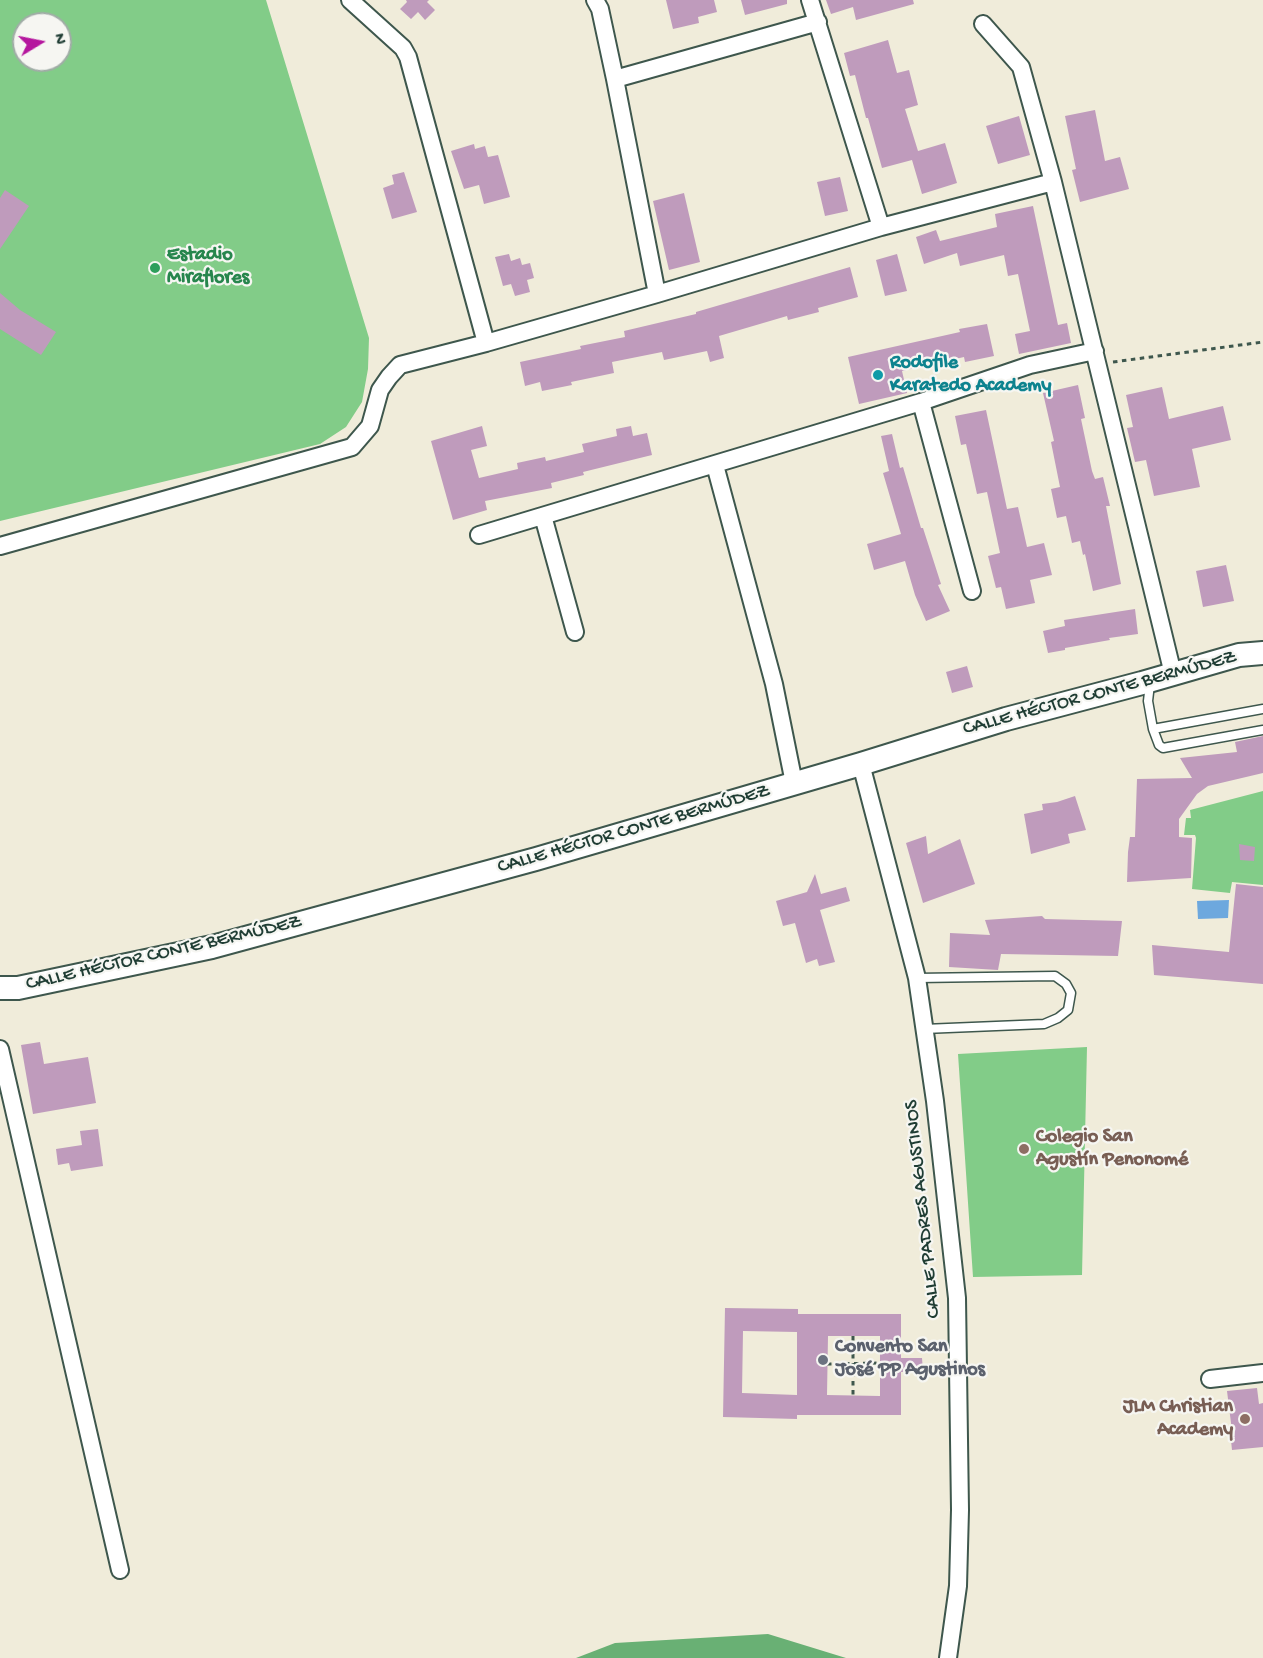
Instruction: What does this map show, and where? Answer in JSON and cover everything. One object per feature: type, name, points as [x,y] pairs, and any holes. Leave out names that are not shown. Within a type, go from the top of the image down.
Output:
[{"type":"street","points":[[350,0],[403,48],[408,57],[486,343]]},
{"type":"street","points":[[595,0],[600,9],[615,79],[657,294]]},
{"type":"street","points":[[810,0],[881,227]]},
{"type":"street","points":[[615,79],[818,22]]},
{"type":"street","points":[[983,24],[1021,67],[1053,182],[1173,674]]},
{"type":"street","points":[[0,546],[352,447],[370,426],[380,390],[400,365],[657,294],[881,227],[1053,182]]},
{"type":"street","points":[[479,535],[921,402],[1030,365],[1096,358]]},
{"type":"street","points":[[921,402],[972,591]]},
{"type":"street","points":[[715,465],[774,684],[794,783]]},
{"type":"street","points":[[543,516],[575,632]]},
{"type":"street","name":"CALLE HÉCTOR CONTE BERMÚDEZ","points":[[0,988],[18,988],[212,947],[536,859],[1006,719],[1239,655],[1263,653]]},
{"type":"street","name":"CALLE PADRES AGUSTINOS","points":[[861,764],[917,978],[935,1101],[957,1298],[960,1499],[958,1586],[948,1658]]},
{"type":"street","points":[[0,1049],[120,1570]]},
{"type":"street","points":[[1210,1378],[1263,1373]]},
{"type":"lane","points":[[1151,681],[1148,701],[1153,729],[1159,745],[1166,748],[1263,730]]},
{"type":"lane","points":[[1153,729],[1263,709]]},
{"type":"lane","points":[[917,978],[1055,976],[1066,984],[1071,993],[1068,1010],[1058,1018],[1044,1024],[924,1029]]},
{"type":"path","points":[[1096,358],[1263,342]]},
{"type":"path","points":[[853,1336],[853,1395]]},
{"type":"path","points":[[827,1364],[880,1363]]},
{"type":"green space","points":[[0,0],[266,0],[369,338],[368,369],[362,402],[346,427],[320,444],[0,521]]},
{"type":"green space","points":[[1263,791],[1263,885],[1232,882],[1230,893],[1192,889],[1196,838],[1195,835],[1184,835],[1186,818],[1191,818],[1190,810]]},
{"type":"green space","points":[[1087,1047],[1082,1275],[973,1277],[958,1054]]},
{"type":"green space","points":[[768,1634],[846,1658],[576,1658],[615,1643]]},
{"type":"water","points":[[1229,900],[1228,918],[1198,919],[1197,901]]},
{"type":"building","points":[[406,0],[429,0],[427,2],[435,10],[425,20],[418,12],[411,19],[400,9],[407,2]]},
{"type":"building","points":[[666,0],[714,0],[717,12],[698,17],[699,23],[673,29]]},
{"type":"building","points":[[741,0],[787,0],[787,4],[745,15]]},
{"type":"building","points":[[826,0],[913,0],[914,4],[856,20],[853,7],[831,14]]},
{"type":"building","points":[[888,40],[897,73],[909,70],[918,105],[905,109],[918,151],[945,143],[957,183],[922,194],[912,160],[882,168],[855,75],[850,76],[844,53]]},
{"type":"building","points":[[1095,110],[1105,161],[1120,157],[1129,189],[1080,202],[1072,170],[1076,169],[1065,116]]},
{"type":"building","points":[[1019,116],[1030,155],[998,164],[986,126]]},
{"type":"building","points":[[474,144],[475,149],[485,146],[488,157],[498,155],[510,197],[484,204],[479,185],[464,189],[451,151]]},
{"type":"building","points":[[404,172],[417,212],[392,219],[383,188],[394,184],[392,175]]},
{"type":"building","points":[[840,177],[848,211],[825,216],[817,182]]},
{"type":"building","points":[[5,190],[29,206],[0,249],[0,198]]},
{"type":"building","points":[[684,193],[700,262],[669,270],[653,201]]},
{"type":"building","points":[[1033,206],[1058,325],[1067,323],[1071,343],[1019,354],[1015,334],[1030,331],[1018,274],[1008,276],[1004,255],[960,266],[957,253],[924,264],[916,237],[936,230],[940,241],[997,227],[995,214]]},
{"type":"building","points":[[509,254],[511,261],[520,258],[522,265],[530,263],[534,278],[527,280],[530,292],[515,296],[511,284],[503,286],[495,257]]},
{"type":"building","points":[[897,254],[907,291],[885,296],[876,260]]},
{"type":"building","points":[[850,267],[858,297],[818,308],[819,312],[788,320],[787,316],[719,336],[724,358],[710,362],[707,351],[664,360],[662,352],[612,362],[614,373],[571,382],[572,385],[542,391],[540,382],[525,386],[520,362],[625,337],[624,331],[696,314],[696,312]]},
{"type":"building","points":[[0,293],[20,310],[56,332],[41,355],[0,329]]},
{"type":"building","points":[[987,324],[994,356],[965,362],[964,357],[902,371],[907,393],[859,404],[848,357]]},
{"type":"building","points":[[1078,385],[1085,418],[1081,419],[1092,471],[1095,479],[1103,477],[1110,506],[1106,506],[1121,584],[1093,591],[1080,541],[1072,543],[1066,516],[1057,518],[1051,489],[1060,487],[1051,442],[1054,441],[1043,393]]},
{"type":"building","points":[[1162,387],[1169,419],[1223,406],[1231,440],[1192,449],[1200,487],[1154,496],[1146,460],[1135,462],[1127,428],[1133,427],[1126,395]]},
{"type":"building","points":[[986,410],[1007,509],[1018,507],[1027,547],[1044,543],[1052,575],[1030,580],[1035,603],[1006,609],[1001,587],[996,588],[988,556],[1000,553],[987,492],[977,494],[966,444],[961,445],[955,416]]},
{"type":"building","points":[[482,426],[487,446],[471,450],[479,478],[518,469],[517,463],[545,457],[546,461],[584,452],[582,444],[617,436],[616,429],[631,426],[633,436],[647,433],[652,455],[583,472],[584,475],[551,483],[552,488],[485,501],[487,510],[453,520],[431,441]]},
{"type":"building","points":[[892,434],[900,468],[903,467],[941,584],[938,585],[950,611],[926,621],[905,561],[874,570],[867,544],[901,534],[883,473],[889,471],[881,436]]},
{"type":"building","points":[[1226,565],[1234,601],[1203,607],[1196,571]]},
{"type":"building","points":[[1135,609],[1138,634],[1109,638],[1110,640],[1048,653],[1043,631],[1065,626],[1064,620]]},
{"type":"building","points":[[967,666],[973,687],[952,693],[946,672]]},
{"type":"building","points":[[1263,736],[1263,773],[1208,786],[1197,794],[1179,819],[1179,837],[1192,838],[1191,878],[1127,882],[1130,837],[1135,837],[1137,779],[1192,778],[1180,758],[1237,752],[1235,742]]},
{"type":"building","points":[[1075,796],[1086,830],[1068,834],[1070,843],[1031,854],[1024,814],[1043,810],[1042,804]]},
{"type":"building","points":[[926,836],[928,854],[960,839],[975,884],[923,903],[906,843]]},
{"type":"building","points":[[1239,844],[1255,847],[1254,861],[1240,860]]},
{"type":"building","points":[[815,874],[821,894],[846,887],[850,901],[820,910],[835,962],[819,966],[817,959],[806,963],[795,923],[783,926],[776,901],[807,892]]},
{"type":"building","points":[[1236,884],[1263,887],[1263,984],[1154,975],[1152,945],[1229,952]]},
{"type":"building","points":[[1042,916],[1045,919],[1122,921],[1118,956],[1001,954],[998,970],[949,967],[950,933],[990,935],[985,920]]},
{"type":"building","points":[[40,1042],[44,1064],[88,1057],[96,1103],[33,1114],[21,1045]]},
{"type":"building","points":[[98,1129],[103,1166],[71,1171],[69,1163],[58,1165],[56,1149],[82,1145],[80,1131]]},
{"type":"building","points":[[725,1308],[798,1309],[798,1314],[901,1314],[901,1358],[922,1358],[923,1371],[901,1372],[901,1415],[797,1415],[797,1419],[723,1417]],"holes":[[[743,1331],[797,1332],[797,1395],[742,1393]],[[828,1336],[880,1336],[880,1396],[827,1395]]]},
{"type":"building","name":"JLM Christian Academy","points":[[1257,1388],[1259,1404],[1263,1403],[1263,1447],[1232,1450],[1227,1391]]},
{"type":"place","name":"Estadio Miraflores","points":[[155,268]]},
{"type":"place","name":"Rodofile Karatedo Academy","points":[[878,375]]},
{"type":"place","name":"Colegio San Agustín Penonomé","points":[[1024,1149]]},
{"type":"place","name":"Convento San José PP Agustinos","points":[[823,1360]]},
{"type":"place","name":"JLM Christian Academy","points":[[1245,1419]]}]
